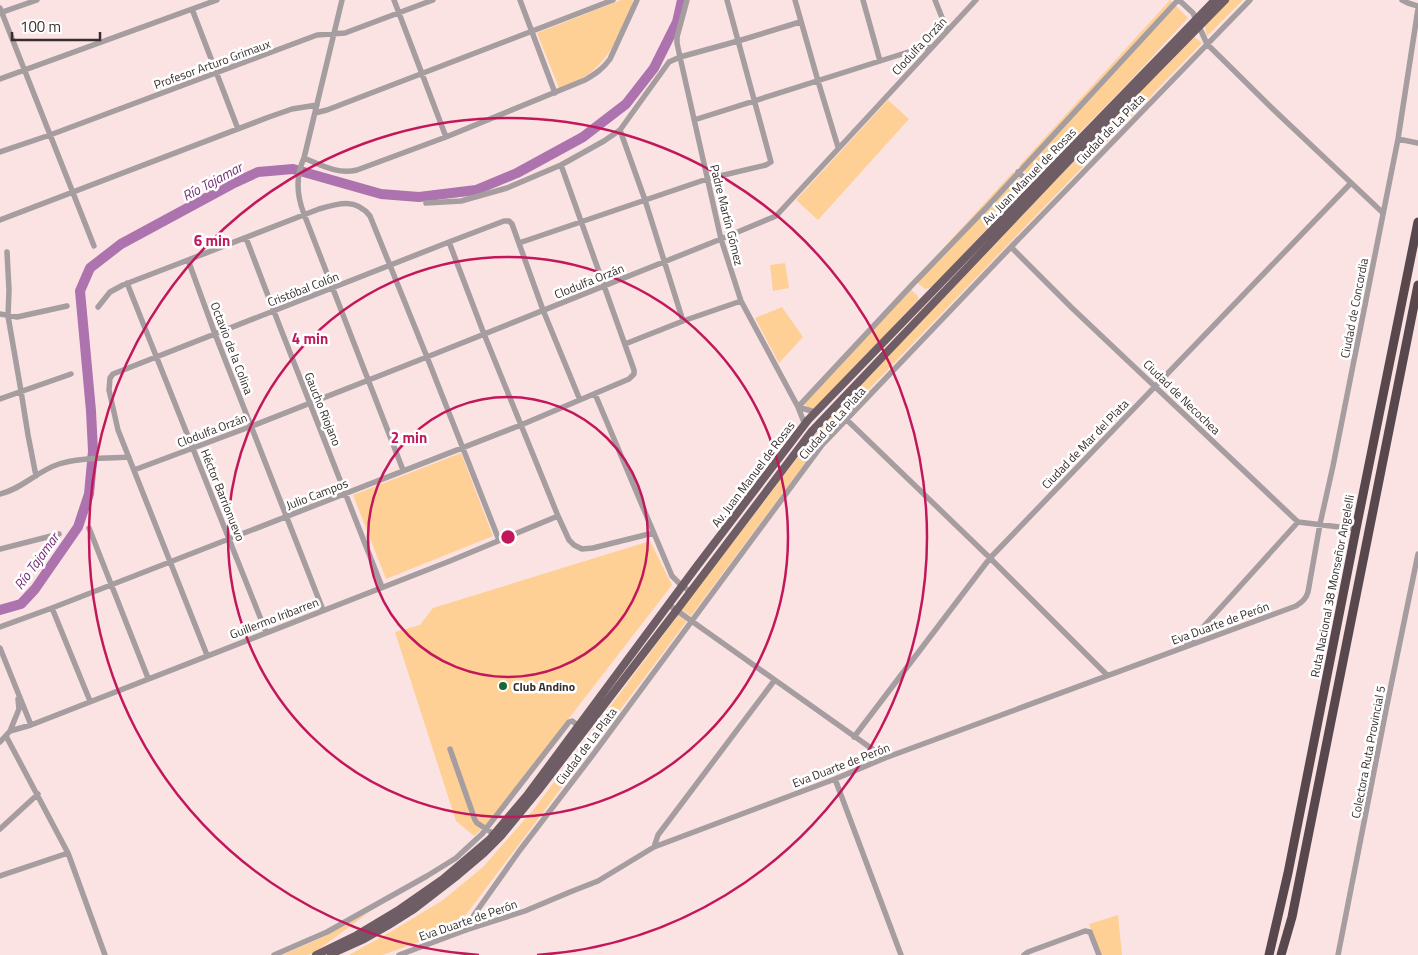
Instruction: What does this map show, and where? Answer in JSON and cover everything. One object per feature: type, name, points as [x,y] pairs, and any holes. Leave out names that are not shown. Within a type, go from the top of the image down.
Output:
[{"type":"highway","name":"Ruta Nacional 38 Monseñor Angelelli","points":[[1269,955],[1288,874],[1418,222]]},
{"type":"highway","name":"Ruta Nacional 38 Monseñor Angelelli","points":[[1281,955],[1294,907],[1418,285]]},
{"type":"main road","name":"Av. Juan Manuel de Rosas","points":[[329,955],[364,939],[414,909],[484,853],[522,813],[812,431],[1198,22],[1215,0]]},
{"type":"main road","name":"Av. Juan Manuel de Rosas","points":[[316,955],[398,912],[474,854],[494,834],[528,794],[682,586],[815,412],[1198,22],[1225,0]]},
{"type":"street","points":[[37,0],[1,11],[94,246]]},
{"type":"street","points":[[0,79],[192,9],[205,2],[217,0]]},
{"type":"street","points":[[342,0],[302,162],[298,191],[299,202],[404,470]]},
{"type":"street","points":[[394,0],[446,137]]},
{"type":"street","name":"Profesor Arturo Grimaux","points":[[0,152],[317,35],[345,33],[433,0]]},
{"type":"street","points":[[520,0],[554,93]]},
{"type":"street","points":[[315,112],[327,110],[423,74],[613,0]]},
{"type":"street","points":[[302,162],[348,173],[446,137],[584,80],[605,67],[637,0]]},
{"type":"street","name":"Padre Martín Gómez","points":[[687,0],[677,43],[721,239],[741,301],[798,407],[805,425]]},
{"type":"street","points":[[580,400],[543,310],[519,244],[707,179],[771,162],[727,0]]},
{"type":"street","points":[[794,0],[838,148]]},
{"type":"street","points":[[862,0],[880,61]]},
{"type":"street","points":[[935,0],[947,30]]},
{"type":"street","name":"Clodulfa Orzán","points":[[134,470],[428,357],[776,216],[976,0]]},
{"type":"street","points":[[815,412],[798,407],[987,207],[1178,0],[1193,13],[1207,44],[1382,212]]},
{"type":"street","name":"Ciudad de La Plata","points":[[466,930],[474,915],[520,850],[592,756],[822,445],[1250,0]]},
{"type":"street","points":[[1402,0],[1418,7]]},
{"type":"street","name":"Ciudad de Concordia","points":[[1296,606],[1306,597],[1333,466],[1398,139],[1418,7]]},
{"type":"street","points":[[192,9],[238,129]]},
{"type":"street","points":[[426,203],[462,201],[482,196],[507,188],[561,165],[620,130],[669,62],[680,57],[738,42],[800,22]]},
{"type":"street","points":[[694,120],[921,48],[932,47]]},
{"type":"street","points":[[0,220],[292,109],[317,105]]},
{"type":"street","points":[[620,130],[645,200],[683,321]]},
{"type":"street","points":[[1398,139],[1418,143]]},
{"type":"street","points":[[561,165],[625,344],[741,301]]},
{"type":"street","points":[[1018,172],[1034,187]]},
{"type":"street","name":"Ciudad de Mar del Plata","points":[[854,737],[990,558],[1352,183]]},
{"type":"street","points":[[98,307],[110,292],[127,283],[304,214],[342,204],[359,205],[370,216],[391,266],[499,540]]},
{"type":"street","name":"Cristóbal Colón","points":[[129,457],[118,430],[110,395],[109,382],[113,374],[504,221],[509,221],[512,224],[519,244]]},
{"type":"street","name":"Gaucho Riojano","points":[[246,238],[382,586]]},
{"type":"street","points":[[449,242],[484,334],[569,540],[582,549],[593,548],[653,532]]},
{"type":"street","name":"Ciudad de Necochea","points":[[1011,247],[1072,308],[1298,522]]},
{"type":"street","points":[[7,252],[8,316],[36,476]]},
{"type":"street","name":"Octavio de la Colina","points":[[188,260],[323,610]]},
{"type":"street","name":"Héctor Barrionuevo","points":[[127,283],[266,632]]},
{"type":"street","points":[[0,314],[17,317],[67,306]]},
{"type":"street","name":"Julio Campos","points":[[0,627],[463,447],[629,379],[634,374],[634,370],[625,344]]},
{"type":"street","points":[[0,399],[71,374]]},
{"type":"street","points":[[595,394],[672,576],[690,592]]},
{"type":"street","points":[[847,420],[990,558],[1107,675]]},
{"type":"street","points":[[0,494],[18,488],[58,464],[83,460],[129,457],[207,655]]},
{"type":"street","name":"Guillermo Iribarren","points":[[0,742],[8,734],[558,516]]},
{"type":"street","points":[[1184,647],[1298,522],[1356,529]]},
{"type":"street","points":[[89,528],[148,678]]},
{"type":"street","points":[[0,549],[59,534]]},
{"type":"street","name":"Colectora Ruta Provincial 5","points":[[1338,955],[1418,554]]},
{"type":"street","points":[[669,605],[885,758]]},
{"type":"street","name":"Eva Duarte de Perón","points":[[399,955],[466,930],[525,911],[598,882],[654,847],[835,779],[885,758],[1296,606]]},
{"type":"street","points":[[52,608],[90,701]]},
{"type":"street","points":[[0,649],[31,725]]},
{"type":"street","points":[[654,847],[658,835],[774,680]]},
{"type":"street","points":[[17,690],[18,709],[8,734],[68,853],[105,955]]},
{"type":"street","points":[[274,955],[327,932],[456,858],[486,829],[569,722],[572,721],[579,726]]},
{"type":"street","points":[[450,749],[475,820],[494,834]]},
{"type":"street","points":[[835,779],[901,955]]},
{"type":"street","points":[[0,829],[38,794]]},
{"type":"street","points":[[0,876],[68,853]]},
{"type":"street","points":[[1024,955],[1085,931],[1090,932],[1099,955]]},
{"type":"shaded area","points":[[621,0],[633,0],[614,45],[608,54],[594,70],[584,77],[559,88],[537,33]]},
{"type":"shaded area","points":[[1170,0],[1188,18],[1131,80],[1036,177],[1032,178],[1019,166]]},
{"type":"shaded area","points":[[1229,0],[1243,0],[1207,36],[1204,24]]},
{"type":"shaded area","points":[[1193,36],[1202,43],[848,411],[820,443],[691,616],[681,610],[821,427]]},
{"type":"shaded area","points":[[888,100],[909,119],[818,220],[796,200]]},
{"type":"shaded area","points":[[1013,172],[1025,184],[1026,188],[932,287],[925,289],[914,280]]},
{"type":"shaded area","points":[[785,263],[789,288],[773,291],[770,265]]},
{"type":"shaded area","points":[[908,287],[918,296],[918,300],[814,410],[808,409],[803,402]]},
{"type":"shaded area","points":[[782,307],[803,337],[779,363],[755,318]]},
{"type":"shaded area","points":[[461,453],[493,536],[386,579],[353,495]]},
{"type":"shaded area","name":"Club Andino","points":[[650,541],[672,585],[488,823],[474,836],[456,821],[395,632],[420,625],[433,608]]},
{"type":"shaded area","points":[[678,615],[687,621],[456,928],[383,955],[349,955],[443,900],[483,867],[534,809]]},
{"type":"shaded area","points":[[371,911],[315,952],[308,955],[282,955],[319,939]]},
{"type":"shaded area","points":[[1118,915],[1122,955],[1101,955],[1089,924]]},
{"type":"waterway","name":"Río Tajamar","points":[[0,610],[21,604],[35,589],[78,527],[89,494],[93,451],[80,291],[90,268],[121,244],[258,172],[293,169],[381,194],[419,197],[476,190],[517,173],[583,137],[626,104],[654,68],[677,22],[682,0]]},
{"type":"place","name":"Club Andino","points":[[503,686]]}]
